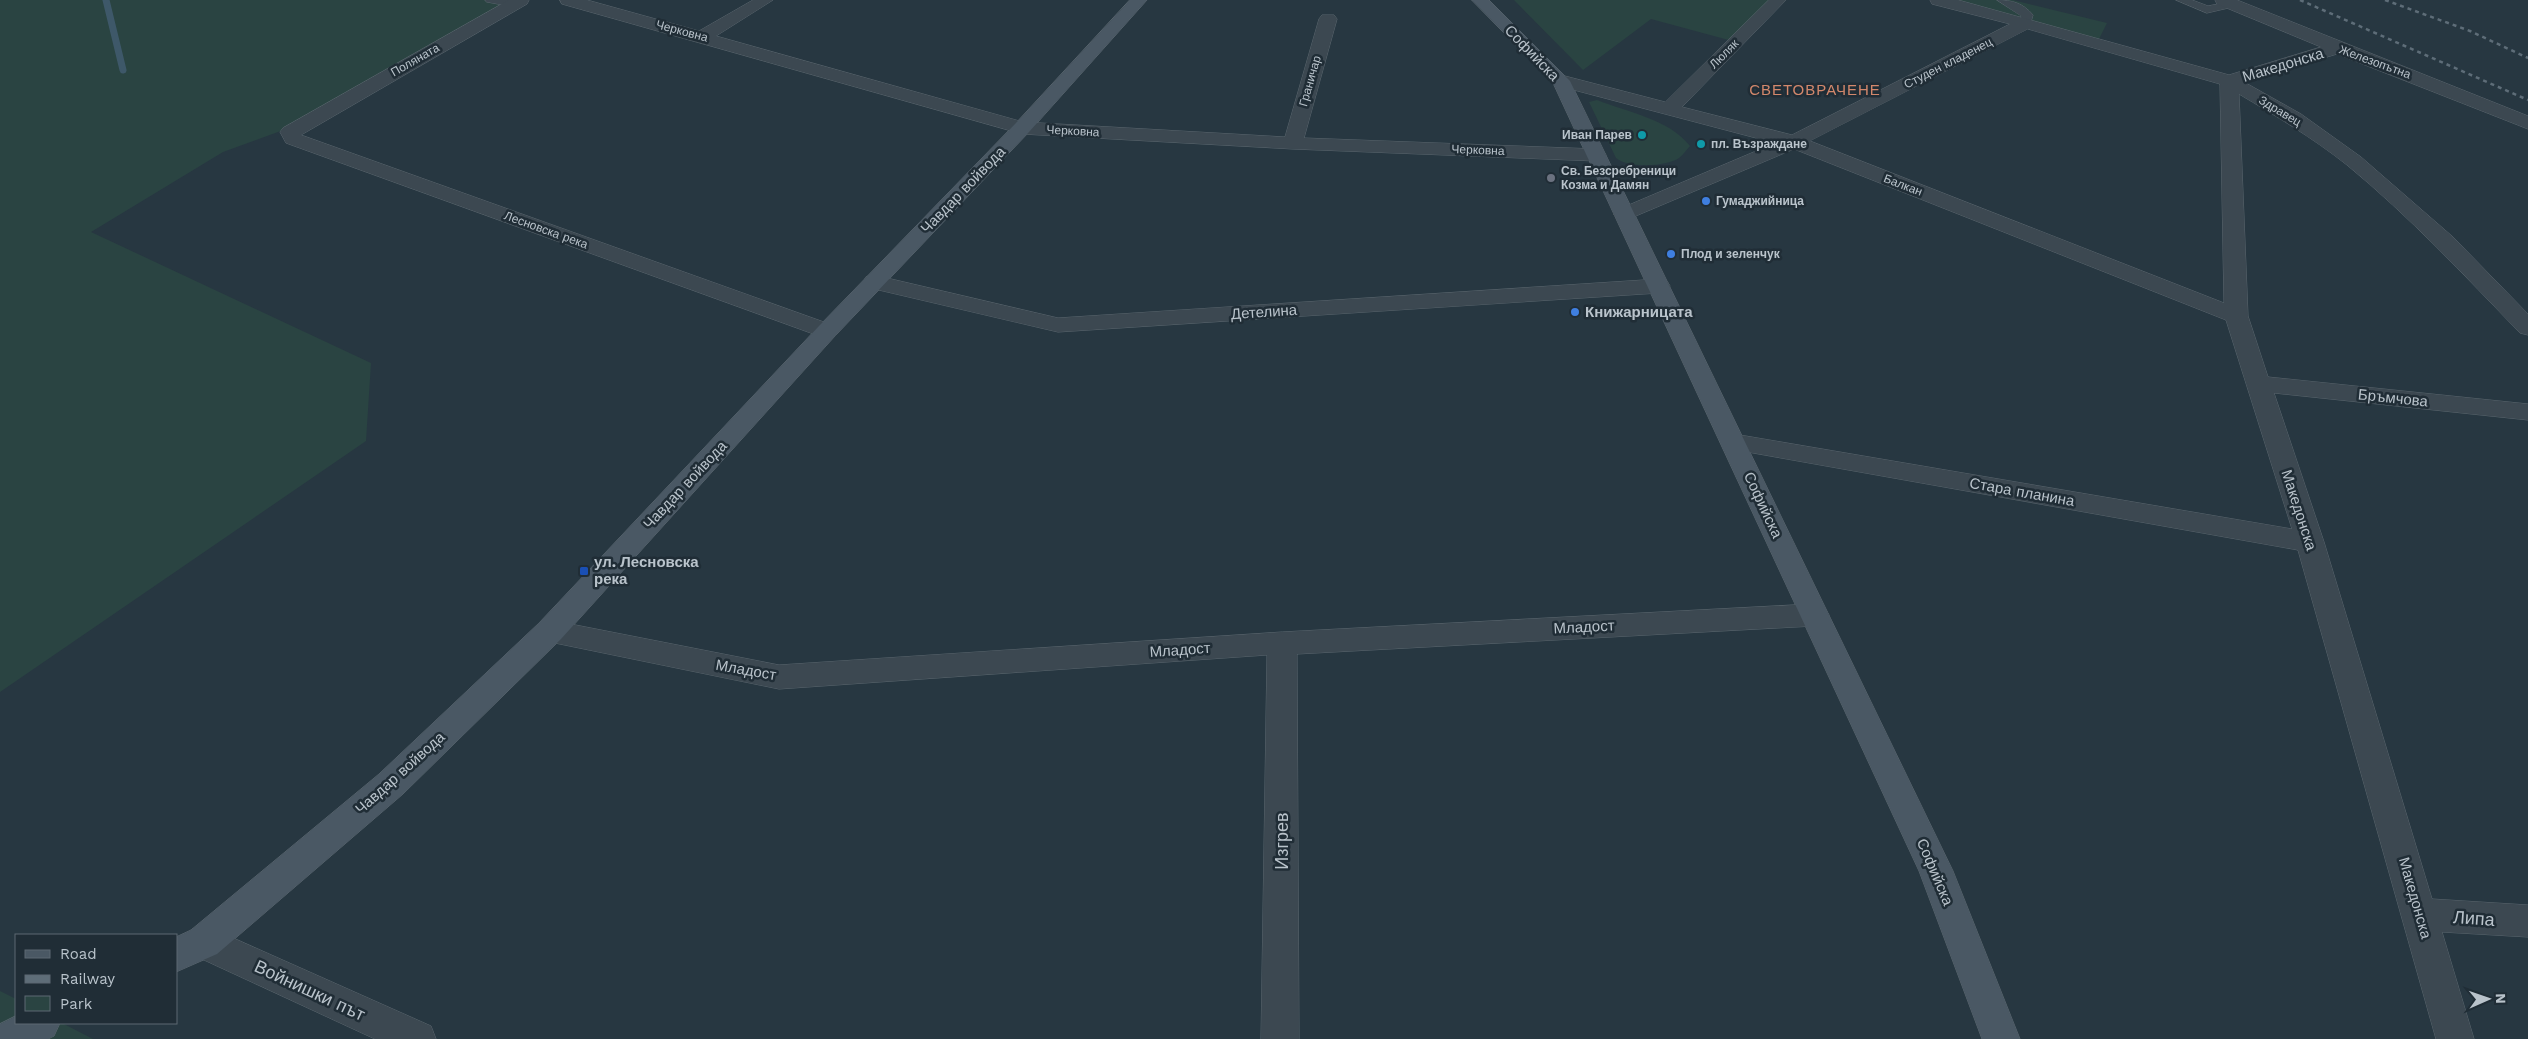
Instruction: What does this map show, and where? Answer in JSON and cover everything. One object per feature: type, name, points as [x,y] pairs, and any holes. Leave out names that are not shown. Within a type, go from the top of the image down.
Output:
[{"type":"street","name":"Черковна","points":[[568,0],[1022,128],[1293,143],[1596,155]]},
{"type":"street","points":[[702,37],[765,0]]},
{"type":"street","name":"Чавдар войвода","points":[[190,948],[391,784],[550,631],[826,332],[1022,128],[1139,0]]},
{"type":"street","name":"Софийска","points":[[1480,0],[1561,81],[1936,871],[2001,1039]]},
{"type":"street","name":"Люляк","points":[[1670,108],[1778,0]]},
{"type":"street","name":"Здравец","points":[[1938,0],[2026,22],[2229,81],[2294,118],[2354,161],[2445,242],[2528,328]]},
{"type":"street","name":"Поляната","points":[[308,121],[518,2]]},
{"type":"street","name":"Железопътна","points":[[2228,2],[2337,48],[2394,68],[2528,123]]},
{"type":"street","name":"Граничар","points":[[1293,143],[1328,19]]},
{"type":"street","name":"Студен кладенец","points":[[1624,214],[1794,142],[2026,22]]},
{"type":"street","name":"Македонска","points":[[2337,48],[2229,81],[2236,316],[2310,542],[2455,1039]]},
{"type":"street","name":"Балкан","points":[[1561,81],[1794,142],[2236,316]]},
{"type":"street","name":"Лесновска река","points":[[308,121],[290,132],[293,139],[826,332]]},
{"type":"street","name":"Детелина","points":[[874,282],[1058,325],[1658,286]]},
{"type":"street","name":"Бръмчова","points":[[2258,384],[2528,412]]},
{"type":"street","name":"Стара планина","points":[[1734,442],[2310,542]]},
{"type":"street","name":"Младост","points":[[550,631],[779,677],[1282,643],[1814,615]]},
{"type":"street","name":"Изгрев","points":[[1280,1039],[1282,643]]},
{"type":"street","name":"Липа","points":[[2420,914],[2528,921]]},
{"type":"street","name":"Войнишки път","points":[[190,948],[417,1039]]},
{"type":"street","points":[[9,1039],[39,1024]]},
{"type":"lane","points":[[490,0],[518,2]]},
{"type":"lane","points":[[2003,0],[2021,9],[2027,15],[2026,22]]},
{"type":"lane","points":[[2182,0],[2207,10],[2228,2]]},
{"type":"green space","points":[[0,0],[522,0],[308,121],[223,152],[91,232],[371,363],[366,441],[0,692]]},
{"type":"green space","points":[[1514,0],[1778,0],[1736,42],[1651,19],[1583,70]]},
{"type":"green space","points":[[1938,0],[2013,0],[2107,23],[2097,43]]},
{"type":"green space","points":[[1597,100],[1647,117],[1671,129],[1690,146],[1679,158],[1657,165],[1638,165],[1622,161],[1616,158],[1589,102]]},
{"type":"green space","points":[[0,991],[15,998],[15,1024],[64,1024],[93,1039],[0,1039]]},
{"type":"waterway","points":[[106,0],[123,70]]},
{"type":"railway","points":[[2300,0],[2528,100]]},
{"type":"railway","points":[[2385,0],[2470,31],[2528,58]]},
{"type":"place","name":"Иван Парев","points":[[1642,135]]},
{"type":"place","name":"пл. Възраждане","points":[[1701,144]]},
{"type":"place","name":"Св. Безсребреници Козма и Дамян","points":[[1551,178]]},
{"type":"place","name":"Гумаджийница","points":[[1706,201]]},
{"type":"place","name":"Плод и зеленчук","points":[[1671,254]]},
{"type":"place","name":"Книжарницата","points":[[1575,312]]},
{"type":"place","name":"ул. Лесновска река","points":[[584,571]]},
{"type":"district","name":"СВЕТОВРАЧЕНЕ","points":[[1815,90]]}]
